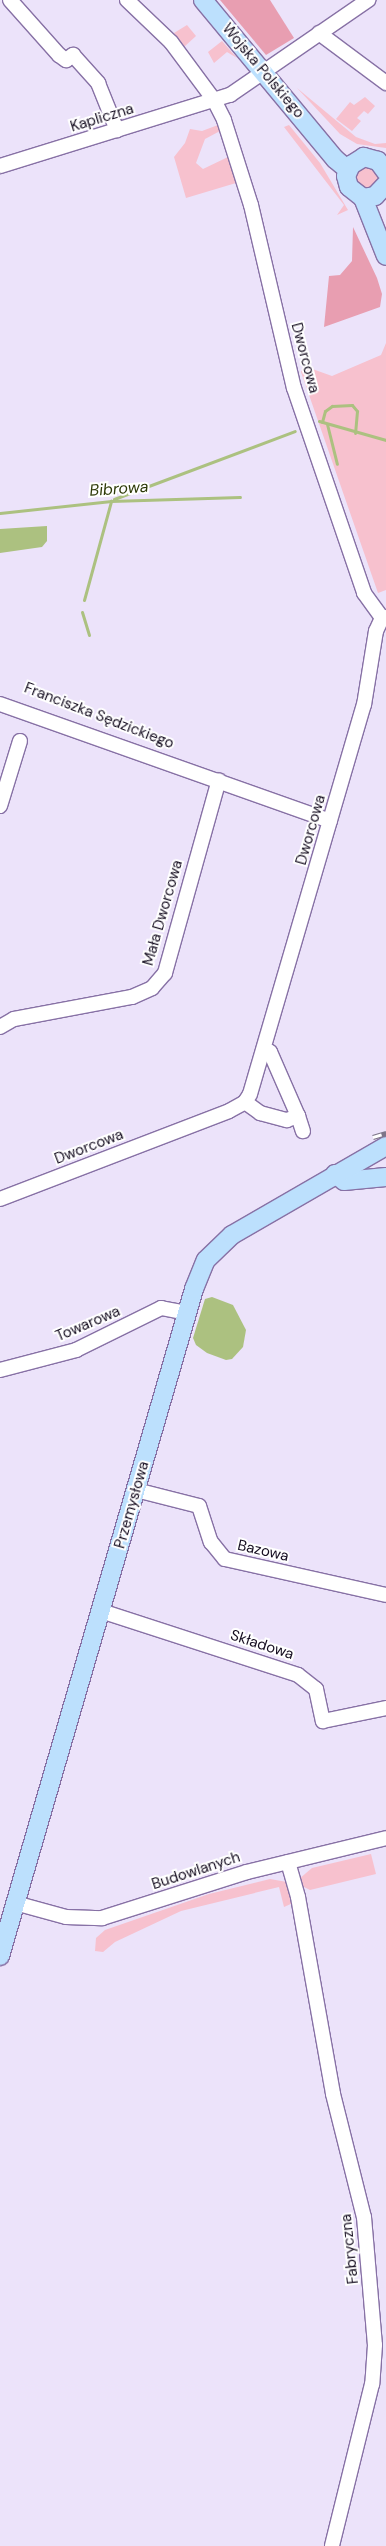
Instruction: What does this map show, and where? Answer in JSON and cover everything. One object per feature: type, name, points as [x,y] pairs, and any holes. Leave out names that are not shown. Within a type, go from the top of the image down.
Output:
[{"type":"main road","name":"Wojska Polskiego","points":[[204,0],[322,142],[351,166]]},
{"type":"main road","points":[[375,192],[349,188],[351,166],[369,157],[385,167]]},
{"type":"main road","points":[[375,192],[377,214],[386,237]]},
{"type":"main road","points":[[375,192],[386,256]]},
{"type":"main road","name":"Przemysłowa","points":[[0,1956],[187,1313],[206,1260],[222,1243],[335,1174],[386,1146]]},
{"type":"main road","points":[[335,1174],[344,1181],[386,1177]]},
{"type":"street","points":[[10,0],[66,60],[73,54],[98,83],[118,130]]},
{"type":"street","name":"Dworcowa","points":[[0,1199],[229,1111],[245,1102],[250,1094],[264,1049],[368,689],[376,632],[384,618],[364,593],[294,388],[251,205],[214,100],[171,42],[127,0]]},
{"type":"street","name":"Kapliczna","points":[[0,166],[230,95],[368,0]]},
{"type":"street","points":[[319,33],[386,83]]},
{"type":"street","name":"Franciszka Sędzickiego","points":[[0,695],[168,758],[186,769]]},
{"type":"street","name":"Franciszka Sędzickiego","points":[[0,704],[164,764],[219,780],[330,821]]},
{"type":"street","points":[[0,806],[20,741]]},
{"type":"street","name":"Mała Dworcowa","points":[[0,1026],[14,1019],[132,997],[152,988],[165,972],[219,780]]},
{"type":"street","points":[[264,1049],[270,1052],[303,1131]]},
{"type":"street","points":[[245,1102],[260,1113],[287,1120],[298,1116]]},
{"type":"street","name":"Towarowa","points":[[0,1370],[76,1350],[161,1308],[187,1313]]},
{"type":"street","name":"Bazowa","points":[[136,1490],[199,1506],[211,1542],[225,1559],[386,1595]]},
{"type":"street","name":"Składowa","points":[[101,1611],[298,1675],[316,1690],[323,1721],[386,1708]]},
{"type":"street","name":"Budowlanych","points":[[16,1904],[66,1917],[102,1918],[184,1890],[386,1838]]},
{"type":"street","name":"Fabryczna","points":[[288,1862],[298,1897],[333,2094],[364,2217],[380,2368],[332,2546]]},
{"type":"shaded area","points":[[220,0],[270,0],[294,38],[266,55]]},
{"type":"shaded area","points":[[187,25],[196,36],[184,47],[174,33]]},
{"type":"shaded area","points":[[222,41],[237,58],[227,52],[214,63],[208,52]]},
{"type":"shaded area","points":[[297,88],[356,137],[375,144],[386,143],[386,148],[357,144],[340,134]]},
{"type":"shaded area","points":[[365,97],[375,106],[368,114],[364,111],[357,118],[361,121],[352,131],[336,119],[350,102],[354,105]]},
{"type":"shaded area","points":[[218,125],[220,131],[205,139],[196,163],[203,169],[228,157],[236,183],[186,198],[174,157],[185,143],[190,129],[202,131]]},
{"type":"shaded area","points":[[289,125],[320,163],[348,210],[337,215],[344,205],[284,127]]},
{"type":"shaded area","points":[[366,167],[374,170],[377,178],[374,186],[366,189],[358,186],[355,178],[358,170]]},
{"type":"shaded area","points":[[353,227],[377,278],[382,294],[380,307],[324,327],[329,276],[340,275],[352,261]]},
{"type":"shaded area","points":[[386,343],[386,590],[378,593],[301,372],[304,366],[332,376],[381,355]]},
{"type":"shaded area","points":[[47,526],[47,541],[42,547],[0,553],[0,529]]},
{"type":"shaded area","points":[[212,1297],[233,1305],[246,1330],[243,1347],[232,1359],[226,1360],[207,1353],[196,1345],[193,1338],[205,1299]]},
{"type":"shaded area","points":[[371,1854],[376,1874],[310,1890],[302,1886],[299,1879],[312,1868]]},
{"type":"shaded area","points":[[270,1879],[287,1882],[293,1903],[284,1907],[279,1887],[181,1911],[115,1942],[103,1952],[95,1951],[96,1938],[105,1930],[209,1894]]},
{"type":"waterway","points":[[322,422],[325,411],[332,406],[352,405],[357,411],[355,433]]},
{"type":"waterway","points":[[319,421],[386,440]]},
{"type":"waterway","points":[[327,424],[337,464]]},
{"type":"waterway","points":[[114,499],[295,431]]},
{"type":"waterway","name":"Bibrowa","points":[[0,513],[111,501],[240,497]]},
{"type":"waterway","points":[[84,600],[111,501]]},
{"type":"waterway","points":[[82,612],[89,635]]},
{"type":"railway","points":[[373,1137],[386,1133]]}]
